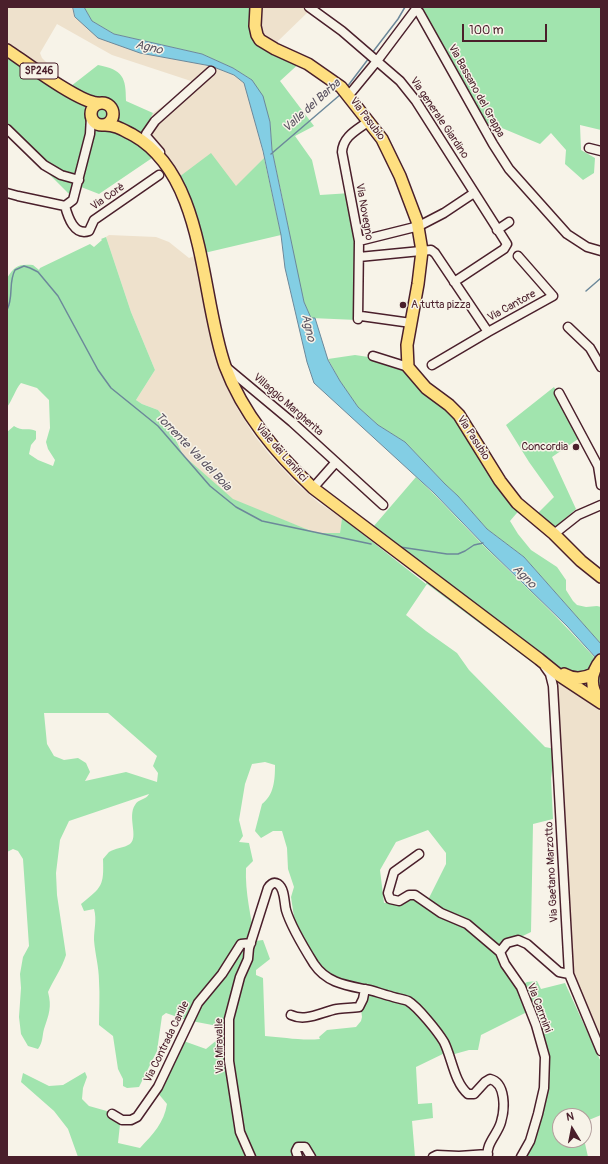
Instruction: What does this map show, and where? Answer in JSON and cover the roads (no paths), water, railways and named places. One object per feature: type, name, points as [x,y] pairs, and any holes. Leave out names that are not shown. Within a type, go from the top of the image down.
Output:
[{"type":"main road","name":"Via Pasubio","points":[[256,7],[255,26],[260,40],[275,49],[308,64],[345,91],[369,120],[382,139],[408,194],[419,226],[422,250],[418,284],[406,346],[408,367],[426,388],[450,405],[459,415],[500,481],[517,503],[554,534],[581,561],[601,577]]},
{"type":"main road","name":"Viale dei Lanifici","points":[[7,50],[88,102],[93,111],[96,124],[115,126],[145,143],[156,154],[176,183],[190,211],[196,231],[214,326],[226,366],[243,404],[254,422],[288,465],[313,488],[560,676],[601,703]]},
{"type":"main road","name":"Viale dei Lanifici","points":[[93,111],[103,102],[109,105],[112,107],[116,120],[137,138]]},
{"type":"main road","points":[[104,125],[111,121],[114,114]]},
{"type":"main road","name":"Viale dei Lanifici","points":[[539,659],[567,676],[578,679],[586,678],[597,667]]},
{"type":"main road","points":[[597,667],[592,684],[595,695],[601,703]]},
{"type":"street","name":"Via generale Giardino","points":[[309,7],[342,31],[400,81],[416,101],[474,193]]},
{"type":"street","name":"Via Bassano del Grappa","points":[[345,91],[376,60],[415,8],[419,12],[493,144],[509,169],[567,234],[587,247],[601,251]]},
{"type":"street","points":[[156,154],[160,152],[146,134],[160,117],[211,71]]},
{"type":"street","points":[[7,193],[65,206],[74,200],[90,134],[93,111]]},
{"type":"street","name":"Via Novegno","points":[[369,120],[345,139],[342,147],[351,206],[359,241],[360,318],[411,323]]},
{"type":"street","points":[[90,134],[96,128],[104,125]]},
{"type":"street","points":[[9,134],[44,166],[61,175],[79,180]]},
{"type":"street","points":[[589,148],[601,151]]},
{"type":"street","name":"Via Corè","points":[[65,206],[70,222],[78,230],[84,233],[89,232],[94,220],[159,175]]},
{"type":"street","points":[[359,241],[419,226],[444,213],[474,193],[507,244],[504,249],[454,282]]},
{"type":"street","points":[[498,230],[509,222]]},
{"type":"street","points":[[359,257],[422,250]]},
{"type":"street","name":"Via Cantore","points":[[422,250],[431,250],[435,253],[488,332],[553,296],[518,256]]},
{"type":"street","points":[[568,327],[590,348],[601,367]]},
{"type":"street","points":[[432,366],[488,332]]},
{"type":"street","points":[[373,356],[408,367]]},
{"type":"street","name":"Villaggio Margherita","points":[[226,366],[292,422],[383,505]]},
{"type":"street","points":[[559,394],[598,466],[601,485]]},
{"type":"street","points":[[313,488],[336,462]]},
{"type":"street","points":[[554,534],[578,515],[601,505]]},
{"type":"street","name":"Via Gaetano Marzotto","points":[[539,659],[550,674],[553,686],[569,974],[601,1051]]},
{"type":"street","points":[[553,686],[560,676]]},
{"type":"street","points":[[418,854],[394,872],[388,893],[390,900],[399,901],[409,895],[415,895],[441,913],[466,924],[500,952],[507,943],[518,940],[527,944],[559,972],[569,974]]},
{"type":"street","name":"Via Miravalle","points":[[251,1157],[240,1132],[229,1061],[229,1019],[240,977],[248,959],[251,943],[268,888],[271,884],[278,884],[281,889],[291,923],[315,965],[332,980],[347,986],[365,989]]},
{"type":"street","name":"Via Contrada Canile","points":[[112,1114],[122,1120],[130,1120],[137,1116],[158,1087],[198,1003],[222,974],[241,944],[251,943]]},
{"type":"street","name":"Via Carmini","points":[[500,952],[505,964],[521,987],[536,1025],[545,1057],[544,1088],[538,1114],[530,1141],[521,1157]]},
{"type":"street","points":[[291,1015],[296,1017],[311,1017],[331,1010],[359,1007],[363,999],[365,989],[407,1001],[434,1028],[444,1043],[457,1077],[465,1092],[468,1094],[474,1094],[485,1082],[490,1079],[495,1080],[499,1085],[502,1095],[503,1108],[501,1123],[488,1148],[488,1156],[437,1155],[434,1157]]},
{"type":"street","points":[[298,1157],[296,1151],[298,1147],[302,1146],[305,1147],[311,1157]]},
{"type":"water","name":"Agno","points":[[73,7],[84,7],[92,21],[114,34],[202,54],[233,68],[252,80],[263,96],[270,122],[272,150],[304,302],[311,318],[315,318],[328,360],[340,381],[358,407],[378,425],[405,442],[458,496],[487,529],[524,557],[601,644],[601,654],[596,658],[567,626],[486,547],[434,493],[314,383],[307,362],[285,268],[281,235],[263,151],[244,83],[234,75],[211,66],[140,53],[98,38],[75,17]]},
{"type":"waterway","name":"Valle del Barba","points":[[372,53],[398,19],[405,7]]},
{"type":"waterway","name":"Valle del Barba","points":[[347,87],[369,58]]},
{"type":"waterway","name":"Valle del Barba","points":[[271,154],[341,94]]},
{"type":"waterway","name":"Torrente Val del Boia","points":[[7,310],[15,270],[24,266],[38,272],[58,296],[98,370],[111,388],[158,426],[210,486],[236,507],[262,521],[371,544]]},
{"type":"waterway","points":[[586,291],[601,278]]},
{"type":"waterway","name":"Torrente Val del Boia","points":[[400,547],[447,554],[458,554],[474,545],[483,543]]},
{"type":"place","name":"A tutta pizza","points":[[403,305]]},
{"type":"place","name":"Concordia","points":[[576,447]]}]
